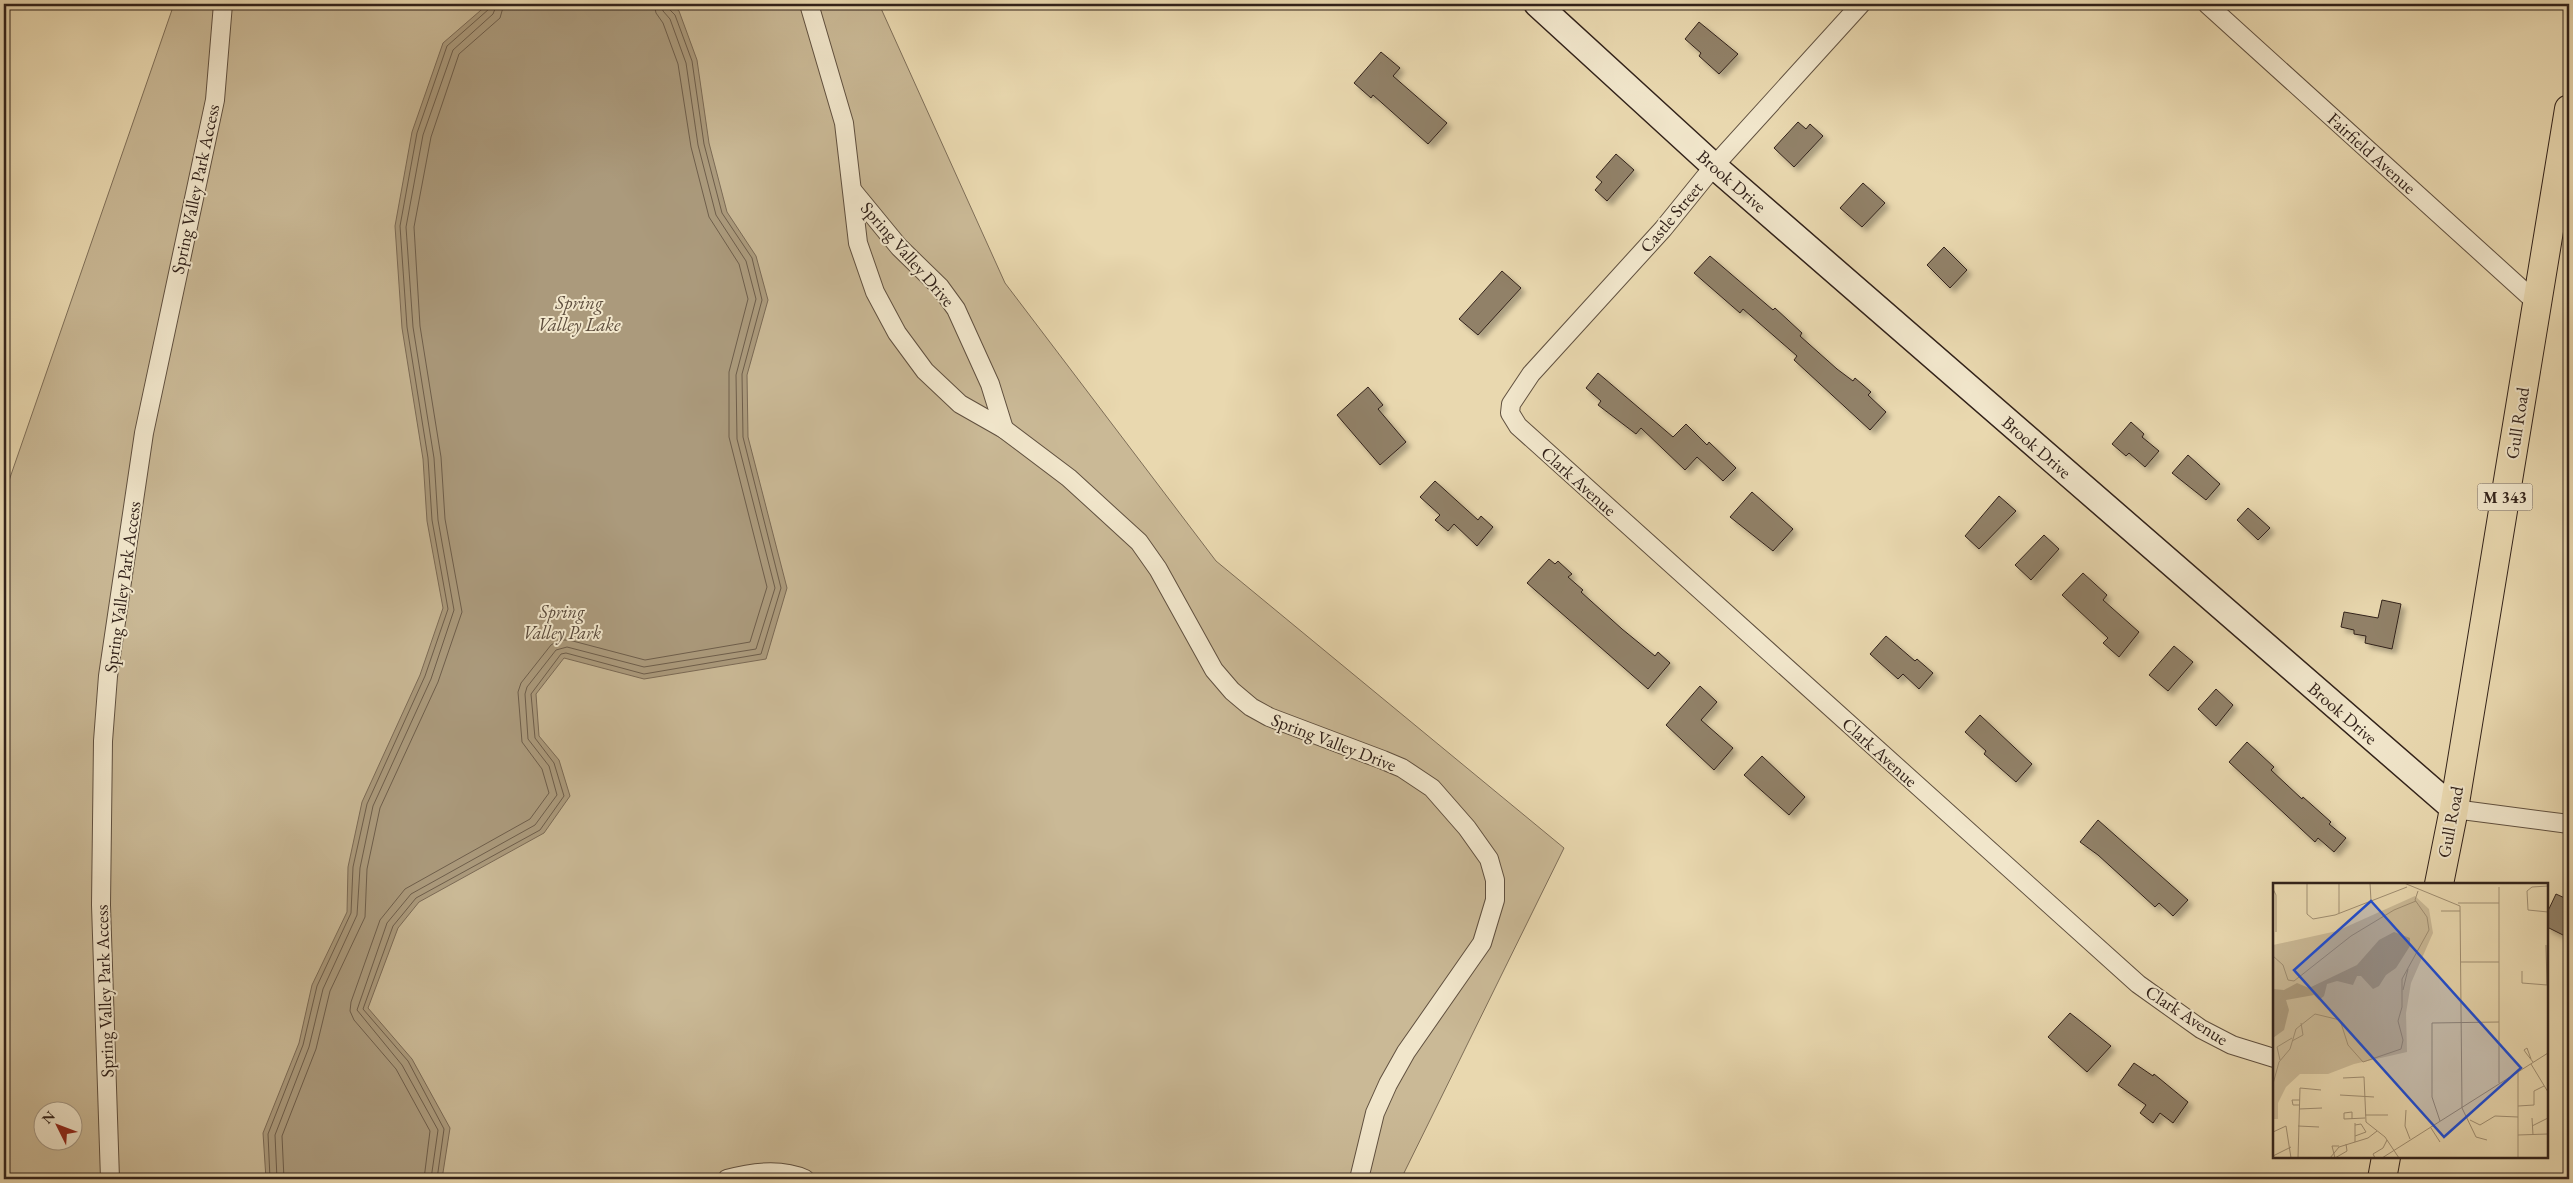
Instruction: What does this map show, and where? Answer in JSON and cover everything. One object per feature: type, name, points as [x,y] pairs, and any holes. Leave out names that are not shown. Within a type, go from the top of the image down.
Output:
[{"type":"main road","name":"Gull Road","points":[[2439,883],[2454,809],[2569,109]]},
{"type":"main road","points":[[2382,1179],[2386,1158]]},
{"type":"street","name":"Spring Valley Park Access","points":[[110,1179],[101,905],[103,741],[108,676],[144,433],[215,100],[223,4]]},
{"type":"street","name":"Spring Valley Drive","points":[[809,4],[844,123],[854,191],[858,243],[875,292],[897,333],[925,371],[960,404],[1004,429],[1068,478],[1139,542],[1158,569],[1214,670],[1251,707],[1269,717],[1402,768],[1432,788],[1466,828],[1488,859],[1495,880],[1495,900],[1482,943],[1406,1052],[1388,1084],[1375,1113],[1359,1179]]},
{"type":"street","name":"Brook Drive","points":[[1537,4],[1714,166],[2454,809]]},
{"type":"street","name":"Castle Street","points":[[1510,413],[1511,404],[1531,374],[1663,229],[1714,166],[1861,4]]},
{"type":"street","name":"Fairfield Avenue","points":[[2207,4],[2537,303]]},
{"type":"street","name":"Spring Valley Drive","points":[[854,191],[899,247],[940,287],[956,309],[990,384],[1004,429]]},
{"type":"street","name":"Clark Avenue","points":[[1510,413],[1518,426],[2138,984],[2201,1029],[2232,1045],[2273,1058]]},
{"type":"street","points":[[2454,809],[2569,824]]},
{"type":"street","points":[[727,1179],[750,1174],[779,1172],[806,1179]]},
{"type":"green space","name":"Spring Valley Park","points":[[174,4],[879,4],[1005,283],[1216,561],[1564,848],[1401,1179],[4,1179],[4,495]]},
{"type":"water","name":"Spring Valley Lake","points":[[488,4],[671,4],[679,11],[697,60],[709,143],[727,212],[756,256],[768,300],[747,375],[748,437],[787,588],[766,659],[644,679],[564,658],[536,694],[539,736],[559,760],[570,796],[544,833],[419,902],[398,928],[368,1008],[412,1059],[450,1128],[442,1179],[266,1179],[263,1133],[299,1043],[312,985],[347,912],[348,867],[362,802],[420,675],[443,608],[427,521],[423,459],[402,328],[395,226],[412,132],[443,43]]},
{"type":"building","points":[[1699,22],[1738,54],[1719,74],[1699,56],[1701,53],[1685,39]]},
{"type":"building","points":[[1381,52],[1400,68],[1393,76],[1447,123],[1428,144],[1373,95],[1371,98],[1354,83]]},
{"type":"building","points":[[1798,122],[1806,129],[1810,124],[1823,136],[1794,167],[1774,148]]},
{"type":"building","points":[[1616,154],[1634,170],[1607,201],[1595,190],[1602,182],[1596,177]]},
{"type":"building","points":[[1863,183],[1885,203],[1862,227],[1840,208]]},
{"type":"building","points":[[1944,247],[1967,270],[1950,288],[1927,265]]},
{"type":"building","points":[[1710,256],[1773,310],[1775,308],[1802,333],[1800,336],[1837,369],[1853,381],[1855,378],[1871,392],[1868,395],[1886,412],[1870,430],[1794,360],[1797,356],[1743,309],[1740,313],[1694,273]]},
{"type":"building","points":[[1502,271],[1521,288],[1478,335],[1459,319]]},
{"type":"building","points":[[1598,373],[1673,437],[1686,424],[1707,445],[1709,442],[1736,468],[1723,481],[1697,457],[1685,470],[1641,428],[1636,434],[1598,405],[1601,401],[1586,388]]},
{"type":"building","points":[[1368,387],[1383,405],[1378,409],[1406,442],[1380,465],[1337,415]]},
{"type":"building","points":[[2131,422],[2144,434],[2142,437],[2159,451],[2145,467],[2129,453],[2126,456],[2112,444]]},
{"type":"building","points":[[2188,455],[2220,484],[2206,500],[2172,473]]},
{"type":"building","points":[[1435,481],[1478,520],[1481,516],[1493,527],[1477,546],[1454,524],[1448,531],[1435,520],[1440,515],[1420,497]]},
{"type":"building","points":[[1752,492],[1793,529],[1773,551],[1730,517]]},
{"type":"building","points":[[1999,496],[2016,511],[1979,549],[1965,536]]},
{"type":"building","points":[[2248,508],[2270,528],[2258,540],[2237,520]]},
{"type":"building","points":[[2044,535],[2059,549],[2031,580],[2015,565]]},
{"type":"building","points":[[1549,559],[1555,564],[1558,561],[1572,574],[1568,577],[1583,590],[1581,592],[1622,629],[1655,656],[1658,652],[1670,663],[1648,689],[1527,583]]},
{"type":"building","points":[[2083,573],[2107,595],[2103,600],[2139,632],[2119,657],[2103,643],[2108,638],[2062,595]]},
{"type":"building","points":[[2382,600],[2401,604],[2392,649],[2365,643],[2366,636],[2354,634],[2354,630],[2341,627],[2344,612],[2378,618]]},
{"type":"building","points":[[1886,636],[1915,661],[1917,659],[1933,673],[1919,689],[1903,674],[1898,679],[1870,654]]},
{"type":"building","points":[[2174,646],[2193,662],[2168,691],[2149,675]]},
{"type":"building","points":[[1700,686],[1717,702],[1701,720],[1733,748],[1714,770],[1666,725]]},
{"type":"building","points":[[2216,689],[2233,705],[2216,726],[2198,709]]},
{"type":"building","points":[[1980,715],[2032,764],[2016,782],[1984,754],[1986,751],[1965,732]]},
{"type":"building","points":[[2247,742],[2274,767],[2271,770],[2302,799],[2303,797],[2331,822],[2329,824],[2346,838],[2334,852],[2318,838],[2315,842],[2229,762]]},
{"type":"building","points":[[1762,756],[1805,797],[1789,815],[1744,775]]},
{"type":"building","points":[[2098,820],[2188,900],[2173,916],[2159,903],[2155,907],[2098,855],[2080,842]]},
{"type":"building","points":[[2556,894],[2569,900],[2569,938],[2548,928],[2548,911]]},
{"type":"building","points":[[2070,1013],[2111,1046],[2087,1072],[2048,1037]]},
{"type":"building","points":[[2134,1063],[2153,1076],[2154,1074],[2188,1102],[2173,1123],[2160,1113],[2153,1123],[2140,1113],[2146,1105],[2118,1085]]}]
